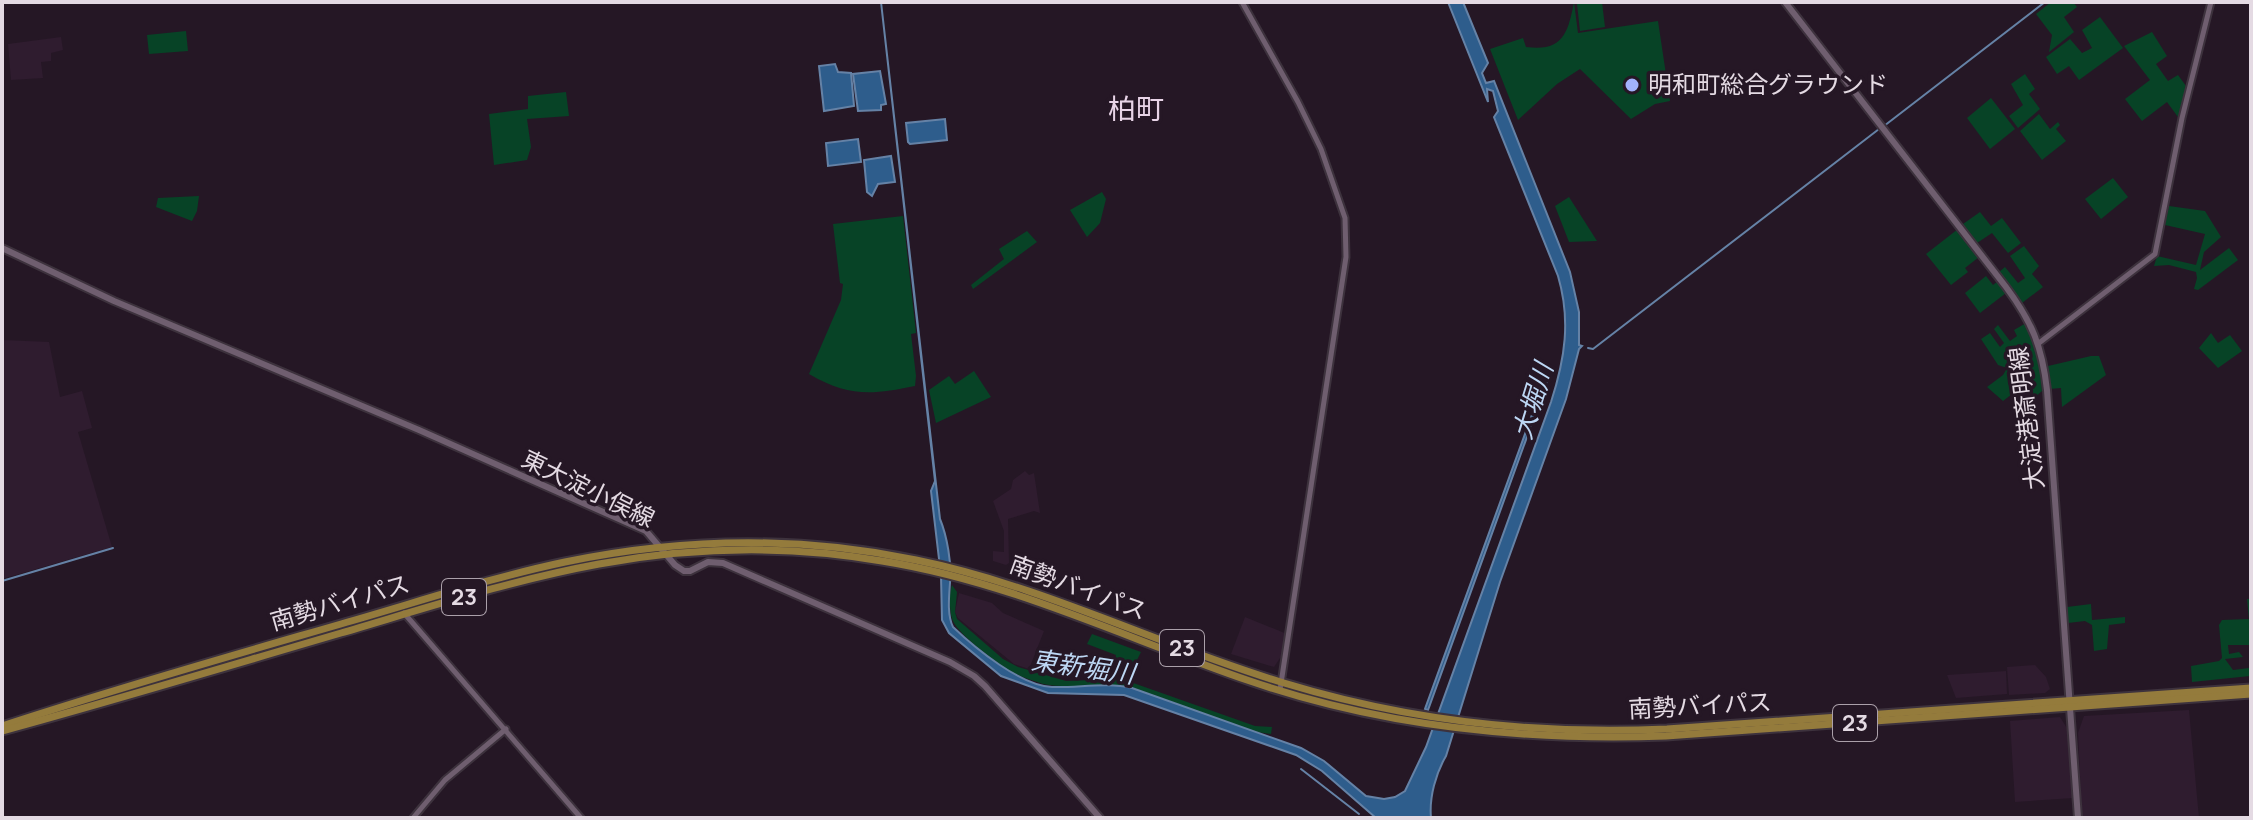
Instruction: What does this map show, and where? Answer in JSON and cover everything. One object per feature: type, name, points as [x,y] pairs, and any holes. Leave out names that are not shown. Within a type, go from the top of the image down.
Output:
[{"type":"highway","name":"南勢バイパス","points":[[2,729],[127,686],[561,563],[659,547],[722,543],[788,544],[855,550],[938,568],[1353,710],[1526,735],[1652,736],[2251,694]]},
{"type":"highway","name":"南勢バイパス","points":[[2,729],[564,571],[666,555],[801,552],[938,568]]},
{"type":"highway","name":"南勢バイパス","points":[[1459,725],[1637,730],[2251,688]]},
{"type":"main road","name":"大淀港斎明線","points":[[1785,2],[2014,296],[2039,343],[2047,390],[2078,818]]},
{"type":"main road","name":"東大淀小俣線","points":[[2,248],[114,301],[419,430],[646,531],[684,571],[708,562],[723,563],[968,672],[985,686],[1100,818]]},
{"type":"street","points":[[1242,2],[1313,130],[1346,223],[1346,257],[1281,687]]},
{"type":"street","points":[[2039,343],[2155,254],[2182,118],[2211,2]]},
{"type":"street","points":[[398,607],[581,818]]},
{"type":"street","points":[[413,818],[445,780],[506,729]]},
{"type":"shaded area","points":[[61,37],[63,50],[51,53],[51,61],[41,62],[43,78],[11,80],[8,44]]},
{"type":"shaded area","points":[[2,340],[49,342],[60,397],[82,391],[92,428],[78,432],[112,547],[2,579]]},
{"type":"shaded area","points":[[1025,471],[1029,475],[1034,473],[1040,513],[1034,511],[1008,519],[1009,563],[1006,565],[993,561],[993,551],[1004,552],[1004,531],[993,501],[1011,489],[1013,480]]},
{"type":"shaded area","points":[[959,593],[992,603],[1003,613],[1044,631],[1029,669],[1014,664],[958,618],[955,612]]},
{"type":"shaded area","points":[[1245,617],[1287,634],[1282,655],[1274,667],[1231,654]]},
{"type":"shaded area","points":[[2035,665],[2046,677],[2050,689],[2045,693],[2009,695],[2007,667]]},
{"type":"shaded area","points":[[2006,671],[2007,694],[1956,698],[1947,675]]},
{"type":"shaded area","points":[[2189,710],[2199,818],[2082,818],[2078,733],[2084,716]]},
{"type":"shaded area","points":[[2060,717],[2070,733],[2073,798],[2015,802],[2010,721]]},
{"type":"green space","points":[[1574,2],[1578,33],[1658,21],[1670,101],[1655,104],[1631,119],[1580,69],[1557,84],[1518,120],[1490,49],[1523,38],[1526,47],[1538,48],[1556,43],[1566,31]]},
{"type":"green space","points":[[1602,2],[1605,27],[1580,31],[1577,4]]},
{"type":"green space","points":[[2051,2],[2073,2],[2077,7],[2064,17],[2074,32],[2049,52],[2052,35],[2036,14]]},
{"type":"green space","points":[[2100,17],[2123,48],[2079,80],[2069,66],[2057,74],[2046,57],[2070,39],[2082,53],[2092,48],[2082,30]]},
{"type":"green space","points":[[186,31],[188,51],[149,54],[147,35]]},
{"type":"green space","points":[[2152,32],[2167,56],[2156,64],[2168,81],[2178,75],[2186,86],[2178,117],[2167,102],[2142,121],[2125,99],[2150,80],[2124,46]]},
{"type":"green space","points":[[2025,74],[2035,89],[2029,94],[2040,109],[2018,128],[2009,116],[2023,105],[2011,84]]},
{"type":"green space","points":[[566,92],[569,116],[527,119],[531,147],[527,160],[494,165],[489,114],[528,109],[528,96]]},
{"type":"green space","points":[[1991,98],[2015,129],[1990,149],[1967,118]]},
{"type":"green space","points":[[2039,114],[2050,129],[2058,122],[2060,125],[2056,129],[2066,141],[2042,160],[2020,131]]},
{"type":"green space","points":[[2113,178],[2128,197],[2101,219],[2085,199]]},
{"type":"green space","points":[[1102,192],[1106,199],[1100,223],[1087,237],[1070,210]]},
{"type":"green space","points":[[199,196],[192,221],[156,207],[158,198]]},
{"type":"green space","points":[[1569,197],[1597,241],[1569,242],[1555,206]]},
{"type":"green space","points":[[2169,206],[2205,211],[2221,237],[2204,252],[2200,270],[2229,248],[2238,260],[2198,290],[2194,289],[2196,272],[2169,265],[2154,266],[2157,256],[2196,265],[2205,234],[2165,225]]},
{"type":"green space","points":[[1980,212],[1991,226],[2002,218],[2021,243],[2008,253],[1992,233],[1977,243],[1963,224]]},
{"type":"green space","points":[[903,216],[916,333],[911,334],[915,386],[860,392],[836,387],[809,374],[841,300],[843,284],[840,283],[833,224]]},
{"type":"green space","points":[[1958,229],[1979,257],[1965,268],[1968,272],[1951,285],[1926,254]]},
{"type":"green space","points":[[1027,231],[1037,242],[973,289],[971,285],[1004,259],[999,249]]},
{"type":"green space","points":[[2024,246],[2039,266],[2032,274],[2043,287],[2022,303],[1999,272],[2005,267],[2018,283],[2025,278],[2010,256]]},
{"type":"green space","points":[[1986,276],[1993,285],[1998,281],[2006,293],[1980,313],[1965,293]]},
{"type":"green space","points":[[2026,323],[2039,360],[2042,391],[2033,399],[2020,388],[2003,401],[1987,387],[2007,368],[1998,365],[1981,339],[1990,333],[2000,347],[2004,343],[1994,329],[1998,325],[2010,341],[2017,336],[2014,330]]},
{"type":"green space","points":[[2211,333],[2218,343],[2230,335],[2242,351],[2218,368],[2199,348]]},
{"type":"green space","points":[[2099,356],[2106,375],[2062,407],[2061,388],[2049,389],[2048,366]]},
{"type":"green space","points":[[974,371],[991,397],[936,423],[929,390],[949,376],[955,384]]},
{"type":"green space","points":[[952,585],[957,592],[957,619],[1003,659],[1018,667],[1066,681],[1122,679],[1255,726],[1272,727],[1271,734],[1257,732],[1131,687],[1054,686],[1017,675],[980,649],[957,627],[950,608]]},
{"type":"green space","points":[[2247,599],[2251,599],[2251,645],[2228,645],[2229,654],[2239,652],[2243,657],[2225,659],[2233,670],[2249,668],[2250,676],[2192,682],[2191,666],[2222,658],[2219,625],[2222,620],[2249,619]]},
{"type":"green space","points":[[2091,604],[2092,620],[2125,617],[2125,623],[2109,625],[2107,649],[2094,651],[2092,625],[2085,621],[2068,623],[2067,607]]},
{"type":"green space","points":[[1092,634],[1141,652],[1129,676],[1109,675],[1116,655],[1087,644]]},
{"type":"water","points":[[881,2],[940,519],[950,559],[949,611],[953,627],[986,655],[1027,680],[1052,687],[1102,685],[1132,688],[1301,748],[1324,761],[1366,796],[1384,799],[1405,791],[1426,747],[1551,402],[1565,339],[1564,308],[1558,276],[1494,117],[1498,111],[1493,91],[1487,89],[1488,102],[1448,2],[1463,2],[1488,63],[1482,73],[1486,83],[1494,81],[1570,272],[1579,312],[1579,345],[1582,346],[1500,582],[1446,756],[1436,778],[1431,818],[1376,818],[1322,771],[1296,755],[1124,695],[1048,693],[1001,676],[949,633],[942,620],[941,576],[931,491],[935,481]]},
{"type":"water","points":[[835,64],[838,72],[851,73],[854,106],[824,111],[819,66]]},
{"type":"water","points":[[880,71],[886,104],[881,105],[881,110],[858,111],[853,74]]},
{"type":"water","points":[[945,119],[947,140],[908,142],[906,123]]},
{"type":"water","points":[[858,139],[861,162],[828,166],[826,143]]},
{"type":"water","points":[[891,156],[895,182],[878,184],[872,196],[867,192],[864,160]]},
{"type":"water","points":[[1545,379],[1548,379],[1428,710],[1425,709]]},
{"type":"waterway","points":[[1884,126],[2045,2]]},
{"type":"waterway","points":[[1588,348],[1593,349],[1879,129]]},
{"type":"waterway","points":[[2,581],[113,548]]},
{"type":"waterway","points":[[1301,769],[1359,814]]},
{"type":"place","name":"明和町総合グラウンド","points":[[1632,85]]},
{"type":"district","name":"柏町","points":[[1136,109]]},
{"type":"water label","name":"大堀川","points":[[1533,401]]},
{"type":"water label","name":"東新堀川","points":[[1083,667]]}]
